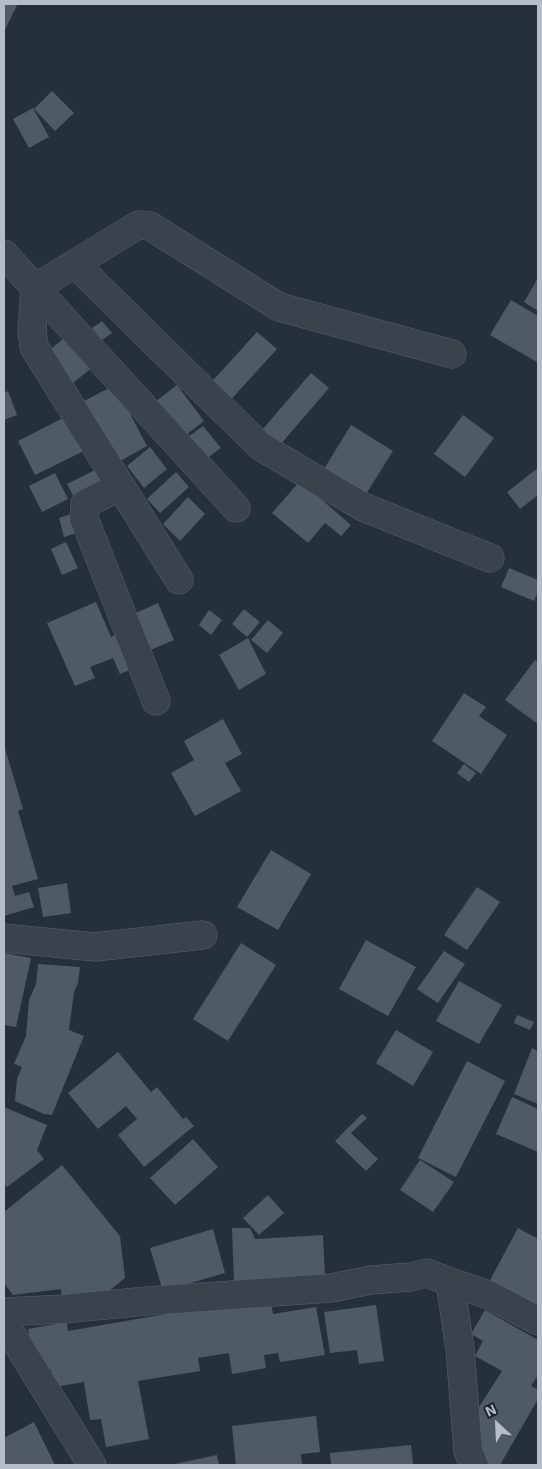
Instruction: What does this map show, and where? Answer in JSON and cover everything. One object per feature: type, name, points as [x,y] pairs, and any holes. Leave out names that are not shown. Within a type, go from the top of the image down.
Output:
[{"type":"street","points":[[35,288],[138,225],[150,226],[279,307],[452,354]]},
{"type":"street","points":[[4,254],[236,508]]},
{"type":"street","points":[[75,264],[260,446],[363,507],[490,558]]},
{"type":"street","points":[[35,288],[32,330],[34,347],[179,580]]},
{"type":"street","points":[[120,486],[85,504],[84,518],[156,701]]},
{"type":"street","points":[[4,938],[95,947],[203,935]]},
{"type":"street","points":[[4,1312],[64,1310],[148,1301],[331,1288],[371,1280],[410,1277],[427,1273],[489,1295],[538,1322]]},
{"type":"street","points":[[450,1282],[460,1349],[468,1451],[474,1465]]},
{"type":"street","points":[[4,1322],[91,1465]]},
{"type":"building","points":[[4,4],[17,5],[4,32]]},
{"type":"building","points":[[52,91],[74,113],[55,131],[34,109]]},
{"type":"building","points":[[33,108],[49,137],[29,148],[13,119]]},
{"type":"building","points":[[538,278],[538,311],[524,302]]},
{"type":"building","points":[[511,300],[538,316],[537,362],[490,335]]},
{"type":"building","points":[[102,321],[112,333],[102,340],[92,328]]},
{"type":"building","points":[[257,332],[277,349],[226,405],[207,387]]},
{"type":"building","points":[[68,335],[94,366],[73,383],[47,352]]},
{"type":"building","points":[[311,373],[329,388],[280,445],[262,430]]},
{"type":"building","points":[[115,385],[147,446],[113,465],[80,403]]},
{"type":"building","points":[[177,385],[204,421],[178,441],[151,405]]},
{"type":"building","points":[[8,391],[17,415],[4,420],[4,393]]},
{"type":"building","points":[[463,415],[494,438],[465,477],[434,454]]},
{"type":"building","points":[[67,416],[84,451],[35,475],[18,441]]},
{"type":"building","points":[[351,425],[393,451],[366,494],[324,469]]},
{"type":"building","points":[[203,426],[221,448],[206,459],[188,437]]},
{"type":"building","points":[[150,447],[167,469],[144,488],[127,466]]},
{"type":"building","points":[[538,468],[538,495],[520,509],[507,492]]},
{"type":"building","points":[[95,470],[104,487],[76,501],[67,484]]},
{"type":"building","points":[[176,472],[189,487],[160,513],[147,499]]},
{"type":"building","points":[[55,473],[68,499],[42,512],[29,486]]},
{"type":"building","points":[[300,481],[351,525],[341,536],[325,523],[308,543],[272,513]]},
{"type":"building","points":[[188,497],[205,514],[180,541],[163,524]]},
{"type":"building","points":[[74,513],[80,532],[64,537],[59,518]]},
{"type":"building","points":[[66,542],[78,568],[62,575],[51,549]]},
{"type":"building","points":[[509,568],[538,580],[538,592],[534,601],[501,587]]},
{"type":"building","points":[[96,602],[111,637],[123,631],[139,666],[120,674],[113,658],[90,667],[95,678],[75,686],[47,623]]},
{"type":"building","points":[[158,603],[174,640],[141,654],[125,618]]},
{"type":"building","points":[[244,609],[260,622],[247,637],[232,624]]},
{"type":"building","points":[[209,610],[222,620],[211,635],[199,625]]},
{"type":"building","points":[[268,620],[283,633],[267,653],[251,640]]},
{"type":"building","points":[[248,638],[266,674],[239,690],[219,655]]},
{"type":"building","points":[[535,660],[538,662],[538,724],[505,700]]},
{"type":"building","points":[[464,693],[486,707],[479,716],[507,735],[481,774],[432,741]]},
{"type":"building","points":[[223,719],[242,754],[225,763],[241,791],[195,816],[171,773],[194,760],[184,741]]},
{"type":"building","points":[[4,745],[23,809],[18,811],[38,879],[12,886],[15,896],[29,892],[34,907],[4,916]]},
{"type":"building","points":[[464,764],[476,773],[469,782],[457,773]]},
{"type":"building","points":[[271,850],[311,874],[278,930],[237,907]]},
{"type":"building","points":[[67,883],[71,913],[43,917],[38,888]]},
{"type":"building","points":[[477,887],[500,902],[467,950],[444,935]]},
{"type":"building","points":[[366,940],[416,967],[388,1016],[339,989]]},
{"type":"building","points":[[241,943],[276,965],[228,1041],[193,1019]]},
{"type":"building","points":[[444,951],[465,964],[438,1003],[417,989]]},
{"type":"building","points":[[4,953],[31,958],[16,1027],[4,1025]]},
{"type":"building","points":[[38,964],[80,967],[78,983],[74,992],[69,1030],[84,1036],[52,1115],[44,1114],[15,1101],[17,1079],[22,1067],[14,1064],[26,1036],[29,1000],[36,984]]},
{"type":"building","points":[[459,981],[502,1005],[479,1044],[436,1021]]},
{"type":"building","points":[[517,1015],[534,1022],[530,1030],[514,1023]]},
{"type":"building","points":[[396,1030],[433,1052],[413,1086],[376,1063]]},
{"type":"building","points":[[532,1048],[538,1051],[538,1104],[514,1094]]},
{"type":"building","points":[[118,1052],[151,1092],[157,1087],[183,1119],[186,1117],[194,1126],[144,1167],[118,1135],[137,1119],[126,1106],[98,1129],[68,1093]]},
{"type":"building","points":[[467,1061],[505,1081],[456,1177],[418,1158]]},
{"type":"building","points":[[512,1097],[538,1109],[538,1152],[496,1134]]},
{"type":"building","points":[[4,1107],[47,1125],[37,1150],[44,1159],[7,1187],[4,1183]]},
{"type":"building","points":[[362,1114],[367,1118],[351,1133],[378,1159],[366,1171],[335,1141]]},
{"type":"building","points":[[193,1139],[218,1167],[175,1205],[150,1178]]},
{"type":"building","points":[[420,1160],[454,1182],[433,1212],[400,1190]]},
{"type":"building","points":[[62,1165],[120,1236],[125,1278],[109,1291],[62,1296],[61,1289],[13,1295],[4,1283],[4,1212]]},
{"type":"building","points":[[268,1195],[284,1213],[259,1235],[243,1218]]},
{"type":"building","points":[[232,1228],[250,1228],[255,1239],[323,1235],[325,1279],[234,1282]]},
{"type":"building","points":[[518,1228],[538,1239],[538,1317],[489,1282]]},
{"type":"building","points":[[213,1229],[225,1273],[163,1291],[150,1248]]},
{"type":"building","points":[[270,1296],[273,1314],[316,1307],[325,1355],[280,1362],[278,1353],[264,1355],[266,1368],[232,1374],[229,1353],[198,1358],[200,1371],[138,1381],[149,1439],[106,1447],[101,1419],[90,1420],[84,1382],[54,1387],[51,1369],[35,1372],[28,1329],[67,1322],[68,1331]]},
{"type":"building","points":[[376,1305],[384,1361],[359,1364],[357,1350],[330,1353],[324,1312]]},
{"type":"building","points":[[485,1310],[538,1340],[538,1375],[531,1386],[538,1390],[538,1399],[500,1465],[489,1465],[484,1462],[477,1443],[479,1407],[502,1371],[475,1356],[483,1341],[471,1334]]},
{"type":"building","points":[[316,1416],[320,1452],[301,1454],[302,1465],[236,1465],[232,1426]]},
{"type":"building","points":[[34,1422],[55,1465],[4,1465],[4,1438]]},
{"type":"building","points":[[411,1445],[413,1465],[331,1465],[330,1453]]},
{"type":"building","points":[[217,1455],[219,1465],[175,1465],[175,1464]]}]
